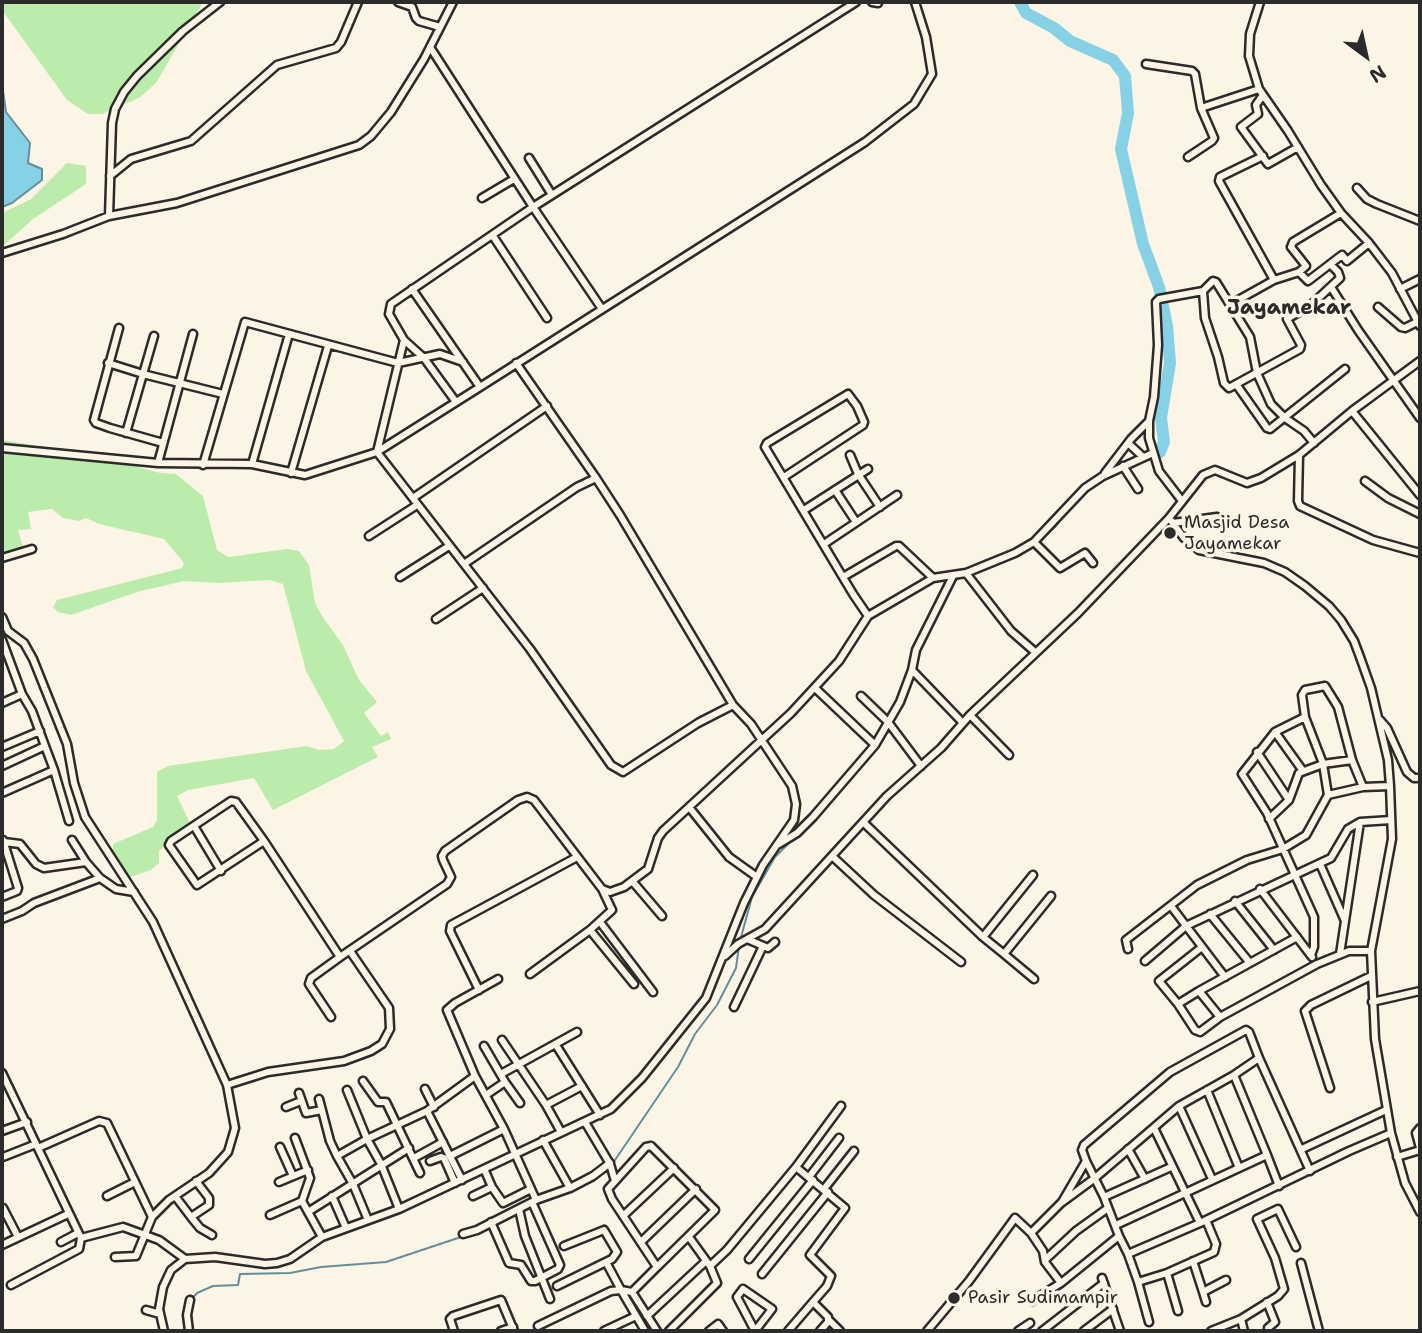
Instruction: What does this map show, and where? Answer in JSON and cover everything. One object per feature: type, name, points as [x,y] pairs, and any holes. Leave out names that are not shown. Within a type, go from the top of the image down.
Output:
[{"type":"street","points":[[108,216],[115,109],[137,76],[183,31],[220,2]]},
{"type":"street","points":[[110,176],[131,159],[188,143],[196,138],[277,65],[336,48],[341,43],[358,2]]},
{"type":"street","points":[[398,2],[412,7],[419,21],[440,27]]},
{"type":"street","points":[[2,253],[63,234],[108,216],[177,202],[359,145],[371,136],[391,112],[453,2]]},
{"type":"street","points":[[456,402],[424,358],[404,340],[389,310],[393,301],[533,207],[856,2]]},
{"type":"street","points":[[872,2],[878,3]]},
{"type":"street","points":[[2,448],[158,463],[252,464],[309,475],[377,452],[865,142],[914,104],[932,74],[926,37],[915,2]]},
{"type":"street","points":[[1259,2],[1250,34],[1250,56],[1261,92],[1341,214],[1369,243],[1392,273],[1419,324],[1401,327],[1378,307]]},
{"type":"street","points":[[430,47],[602,309]]},
{"type":"street","points":[[1146,64],[1192,71],[1195,74],[1201,108],[1214,138],[1188,157]]},
{"type":"street","points":[[1201,108],[1261,92]]},
{"type":"street","points":[[1261,92],[1256,105],[1258,114],[1241,127],[1268,164],[1298,147]]},
{"type":"street","points":[[1263,156],[1220,177],[1219,181],[1274,279]]},
{"type":"street","points":[[529,158],[552,195]]},
{"type":"street","points":[[482,198],[514,178]]},
{"type":"street","points":[[1357,188],[1367,199],[1420,221]]},
{"type":"street","points":[[1231,304],[1274,279],[1299,272],[1306,265],[1291,247],[1293,242],[1341,214]]},
{"type":"street","points":[[493,236],[547,318]]},
{"type":"street","points":[[1299,272],[1308,281],[1342,255],[1347,261],[1369,243]]},
{"type":"street","points":[[1203,291],[1205,318],[1224,383],[1229,388],[1300,349],[1301,345],[1287,319],[1311,305],[1332,287],[1340,275],[1330,264]]},
{"type":"street","points":[[1400,289],[1420,279]]},
{"type":"street","points":[[1182,502],[1159,471],[1149,438],[1158,345],[1156,302],[1159,299],[1203,291],[1214,281],[1250,337],[1256,373],[1271,404],[1304,431],[1314,443]]},
{"type":"street","points":[[1332,287],[1420,418]]},
{"type":"street","points":[[412,289],[480,387]]},
{"type":"street","points":[[203,465],[243,323],[398,363],[444,354],[463,363]]},
{"type":"street","points":[[119,328],[94,420],[96,423],[163,443]]},
{"type":"street","points":[[158,463],[193,334]]},
{"type":"street","points":[[252,464],[289,334]]},
{"type":"street","points":[[126,433],[154,336]]},
{"type":"street","points":[[377,452],[404,340]]},
{"type":"street","points":[[291,473],[328,346]]},
{"type":"street","points":[[723,957],[742,941],[765,929],[863,821],[941,748],[970,715],[1171,521],[1203,475],[1209,471],[1223,471],[1247,483],[1283,466],[1420,361]]},
{"type":"street","points":[[108,363],[223,394]]},
{"type":"street","points":[[164,1331],[160,1314],[161,1294],[166,1278],[175,1266],[186,1259],[215,1257],[265,1264],[290,1259],[322,1237],[399,1209],[485,1171],[543,1140],[611,1109],[642,1078],[706,998],[744,903],[757,877],[794,820],[796,804],[792,786],[762,741],[733,705],[620,515],[516,363]]},
{"type":"street","points":[[1236,384],[1270,429],[1345,369]]},
{"type":"street","points":[[784,478],[863,425],[857,406],[848,394],[767,443],[765,447],[843,577],[869,615]]},
{"type":"street","points":[[369,536],[547,406]]},
{"type":"street","points":[[1352,411],[1420,495]]},
{"type":"street","points":[[1103,476],[1149,421]]},
{"type":"street","points":[[1128,443],[1143,457]]},
{"type":"street","points":[[377,452],[483,588],[615,769],[623,772],[698,723],[733,705]]},
{"type":"street","points":[[602,889],[616,891],[633,882],[650,865],[658,838],[663,831],[762,741],[815,688],[852,643],[869,615],[933,578],[954,576],[998,562],[1034,542],[1085,488],[1103,476],[1153,453]]},
{"type":"street","points":[[850,455],[858,474],[880,507]]},
{"type":"street","points":[[1299,455],[1300,506],[1373,540],[1420,552]]},
{"type":"street","points":[[1123,466],[1138,489]]},
{"type":"street","points":[[804,510],[868,468]]},
{"type":"street","points":[[464,564],[560,498],[596,478]]},
{"type":"street","points":[[1365,481],[1388,498],[1420,514]]},
{"type":"street","points":[[835,490],[856,522]]},
{"type":"street","points":[[824,544],[897,495]]},
{"type":"street","points":[[1171,521],[1217,517]]},
{"type":"street","points":[[1171,521],[1184,538],[1199,550],[1264,563],[1285,572],[1329,606],[1354,641],[1371,688],[1388,760],[1392,839],[1371,951],[1375,1039],[1386,1110],[1397,1157],[1405,1182],[1420,1212]]},
{"type":"street","points":[[1034,542],[1060,568],[1085,553],[1093,562]]},
{"type":"street","points":[[400,578],[449,545]]},
{"type":"street","points":[[843,577],[899,546],[933,578]]},
{"type":"street","points":[[2,558],[32,548]]},
{"type":"street","points":[[966,573],[1012,631],[1035,652]]},
{"type":"street","points":[[778,845],[797,833],[813,817],[875,745],[906,688],[916,650],[954,576]]},
{"type":"street","points":[[436,619],[483,588]]},
{"type":"street","points":[[2,617],[8,631],[24,643],[33,659],[67,744],[74,783],[85,817],[153,922],[227,1085],[235,1128],[228,1152],[209,1173],[159,1208],[152,1217],[136,1256],[115,1257]]},
{"type":"street","points":[[2,640],[22,694],[40,731],[69,821]]},
{"type":"street","points":[[912,670],[963,723]]},
{"type":"street","points":[[1128,949],[1126,940],[1197,885],[1247,860],[1283,849],[1305,836],[1328,794],[1323,764],[1305,717],[1303,692],[1320,685],[1325,686],[1338,707],[1352,760],[1363,787]]},
{"type":"street","points":[[815,688],[875,745]]},
{"type":"street","points":[[2,703],[22,694]]},
{"type":"street","points":[[861,696],[888,722],[921,766]]},
{"type":"street","points":[[970,715],[1009,755]]},
{"type":"street","points":[[1305,717],[1275,732],[1241,774],[1269,819],[1314,917],[1314,947],[1311,955]]},
{"type":"street","points":[[1378,719],[1387,728],[1407,772],[1420,778]]},
{"type":"street","points":[[2,747],[40,731]]},
{"type":"street","points":[[1275,732],[1303,771]]},
{"type":"street","points":[[2,766],[45,746]]},
{"type":"street","points":[[1257,752],[1289,800]]},
{"type":"street","points":[[1269,819],[1289,800],[1297,776],[1303,771],[1323,764],[1352,760]]},
{"type":"street","points":[[2,793],[54,770]]},
{"type":"street","points":[[1328,794],[1363,787],[1390,786]]},
{"type":"street","points":[[331,1017],[309,984],[312,978],[447,884],[452,877],[443,860],[445,851],[518,800],[527,797],[534,800],[602,889],[612,910],[590,930],[530,974]]},
{"type":"street","points":[[264,841],[197,885],[169,845],[194,825],[234,800],[264,841],[340,957]]},
{"type":"street","points":[[689,807],[729,857],[757,877]]},
{"type":"street","points":[[1145,961],[1186,926],[1333,856],[1344,832],[1360,822],[1391,820]]},
{"type":"street","points":[[863,821],[983,937],[1034,979]]},
{"type":"street","points":[[1340,954],[1360,822]]},
{"type":"street","points":[[194,825],[221,871]]},
{"type":"street","points":[[3,840],[20,844],[36,864],[44,868],[86,862]]},
{"type":"street","points":[[2,897],[17,891],[18,888],[3,840]]},
{"type":"street","points":[[72,841],[100,878],[116,889],[134,892]]},
{"type":"street","points":[[832,856],[874,895],[961,962]]},
{"type":"street","points":[[479,990],[450,931],[451,925],[577,857]]},
{"type":"street","points":[[1320,864],[1345,920]]},
{"type":"street","points":[[983,937],[1033,876]]},
{"type":"street","points":[[2,919],[34,903],[100,878]]},
{"type":"street","points":[[633,882],[662,916]]},
{"type":"street","points":[[1260,889],[1317,964]]},
{"type":"street","points":[[1004,954],[1051,896]]},
{"type":"street","points":[[1235,901],[1274,950]]},
{"type":"street","points":[[1171,906],[1224,976]]},
{"type":"street","points":[[1210,914],[1250,963]]},
{"type":"street","points":[[600,922],[653,992]]},
{"type":"street","points":[[590,930],[634,984]]},
{"type":"street","points":[[1178,1004],[1297,937]]},
{"type":"street","points":[[742,941],[768,948],[775,942]]},
{"type":"street","points":[[734,1007],[763,946]]},
{"type":"street","points":[[1202,947],[1159,981],[1198,1031],[1317,964],[1359,949],[1371,951]]},
{"type":"street","points":[[227,1085],[268,1072],[344,1060],[371,1051],[382,1044],[390,1029],[389,1008],[350,951]]},
{"type":"street","points":[[1330,1088],[1305,1011],[1311,1005],[1371,976]]},
{"type":"street","points":[[491,1222],[509,1264],[521,1265],[531,1281],[558,1269],[560,1265],[531,1189],[504,1129],[475,1076],[447,1010],[498,979]]},
{"type":"street","points":[[1199,991],[1220,1017]]},
{"type":"street","points":[[1373,1002],[1420,991]]},
{"type":"street","points":[[1149,1322],[1128,1254],[1086,1161],[1082,1150],[1084,1145],[1170,1072],[1246,1030],[1310,1171]]},
{"type":"street","points":[[501,1074],[577,1032]]},
{"type":"street","points":[[502,1040],[561,1132]]},
{"type":"street","points":[[556,1045],[600,1115]]},
{"type":"street","points":[[484,1046],[520,1104]]},
{"type":"street","points":[[1028,1231],[1179,1106],[1259,1058]]},
{"type":"street","points":[[2,1073],[79,1236],[79,1249],[11,1285]]},
{"type":"street","points":[[1234,1075],[1279,1186]]},
{"type":"street","points":[[337,1156],[434,1107],[475,1076]]},
{"type":"street","points":[[363,1081],[378,1102],[386,1102],[400,1125],[421,1173]]},
{"type":"street","points":[[486,1095],[505,1082]]},
{"type":"street","points":[[546,1105],[582,1086]]},
{"type":"street","points":[[425,1089],[434,1107]]},
{"type":"street","points":[[347,1090],[399,1209]]},
{"type":"street","points":[[1207,1090],[1239,1168]]},
{"type":"street","points":[[299,1093],[306,1113],[322,1110]]},
{"type":"street","points":[[319,1099],[330,1141],[368,1220]]},
{"type":"street","points":[[286,1107],[301,1101]]},
{"type":"street","points":[[647,1316],[727,1250],[796,1167],[841,1106]]},
{"type":"street","points":[[1179,1106],[1212,1179]]},
{"type":"street","points":[[1301,1149],[1386,1110]]},
{"type":"street","points":[[427,1111],[450,1156],[458,1182]]},
{"type":"street","points":[[3,1157],[104,1121],[152,1217]]},
{"type":"street","points":[[2,1131],[27,1122]]},
{"type":"street","points":[[585,1122],[611,1165],[615,1181]]},
{"type":"street","points":[[1138,1282],[1193,1261],[1214,1250],[1216,1244],[1185,1194],[1154,1128]]},
{"type":"street","points":[[1397,1157],[1420,1149],[1416,1133],[1420,1128]]},
{"type":"street","points":[[450,1156],[504,1129]]},
{"type":"street","points":[[1128,1254],[1203,1222],[1391,1133]]},
{"type":"street","points":[[270,1215],[302,1201],[309,1184],[308,1170],[295,1138]]},
{"type":"street","points":[[749,1259],[839,1138]]},
{"type":"street","points":[[543,1140],[570,1188]]},
{"type":"street","points":[[414,1158],[443,1142]]},
{"type":"street","points":[[632,1292],[715,1210],[651,1146],[646,1147],[609,1187],[609,1192],[657,1267]]},
{"type":"street","points":[[280,1147],[293,1176]]},
{"type":"street","points":[[308,1212],[409,1148]]},
{"type":"street","points":[[1128,1149],[1145,1179]]},
{"type":"street","points":[[762,1274],[854,1151]]},
{"type":"street","points":[[1116,1225],[1267,1155]]},
{"type":"street","points":[[430,1161],[444,1158],[458,1182]]},
{"type":"street","points":[[1061,1203],[1086,1161]]},
{"type":"street","points":[[278,1168],[288,1165]]},
{"type":"street","points":[[463,1234],[534,1201],[570,1188],[611,1165]]},
{"type":"street","points":[[788,1331],[827,1286],[831,1276],[810,1255],[845,1208],[796,1167]]},
{"type":"street","points":[[1104,1197],[1171,1167]]},
{"type":"street","points":[[623,1216],[674,1168]]},
{"type":"street","points":[[279,1182],[308,1170]]},
{"type":"street","points":[[485,1171],[503,1203],[531,1189]]},
{"type":"street","points":[[191,1217],[210,1202],[196,1181]]},
{"type":"street","points":[[107,1196],[135,1182]]},
{"type":"street","points":[[473,1196],[492,1187]]},
{"type":"street","points":[[640,1242],[696,1189]]},
{"type":"street","points":[[175,1196],[201,1228],[212,1235]]},
{"type":"street","points":[[332,1196],[346,1228]]},
{"type":"street","points":[[302,1201],[322,1237]]},
{"type":"street","points":[[3,1208],[18,1237]]},
{"type":"street","points":[[1046,1259],[1076,1231],[1108,1208]]},
{"type":"street","points":[[519,1209],[525,1236],[550,1299]]},
{"type":"street","points":[[1211,1331],[1241,1319],[1281,1293],[1285,1284],[1257,1219],[1277,1209],[1296,1247]]},
{"type":"street","points":[[1282,1217],[1290,1211]]},
{"type":"street","points":[[2,1244],[68,1214]]},
{"type":"street","points":[[927,1331],[969,1281],[1012,1221],[1018,1220],[1028,1231],[1046,1259],[1045,1262],[1061,1283]]},
{"type":"street","points":[[61,1242],[123,1227],[159,1240],[186,1259]]},
{"type":"street","points":[[557,1286],[607,1262],[616,1256],[617,1252],[604,1230],[564,1246]]},
{"type":"street","points":[[1032,1301],[1061,1283],[1119,1236]]},
{"type":"street","points":[[669,1331],[717,1283],[708,1264],[689,1237]]},
{"type":"street","points":[[1193,1261],[1206,1302]]},
{"type":"street","points":[[607,1262],[645,1331]]},
{"type":"street","points":[[1301,1264],[1319,1331]]},
{"type":"street","points":[[1167,1273],[1178,1311]]},
{"type":"street","points":[[1203,1292],[1226,1280]]},
{"type":"street","points":[[1042,1331],[1103,1281],[1120,1331]]},
{"type":"street","points":[[743,1289],[772,1309],[755,1331],[737,1297],[743,1289]]},
{"type":"street","points":[[538,1326],[611,1291],[621,1290],[632,1292],[657,1331]]},
{"type":"street","points":[[188,1331],[190,1300]]},
{"type":"street","points":[[454,1331],[450,1319],[453,1315],[501,1300],[514,1329],[501,1331]]},
{"type":"street","points":[[813,1302],[840,1331]]},
{"type":"street","points":[[1267,1302],[1275,1322],[1268,1331]]},
{"type":"street","points":[[1084,1331],[1113,1309]]},
{"type":"street","points":[[146,1310],[160,1314]]},
{"type":"street","points":[[604,1331],[636,1316]]},
{"type":"street","points":[[820,1331],[828,1319]]},
{"type":"street","points":[[1241,1319],[1244,1331]]},
{"type":"street","points":[[1018,1331],[1030,1323]]},
{"type":"street","points":[[709,1331],[715,1325],[721,1328]]},
{"type":"green space","points":[[2,2],[203,2],[156,83],[139,98],[102,114],[88,114],[67,100],[2,10]]},
{"type":"green space","points":[[67,163],[86,166],[86,184],[33,219],[2,247],[2,213],[31,199]]},
{"type":"green space","points":[[2,440],[82,453],[161,473],[176,474],[203,496],[217,550],[228,557],[287,549],[299,551],[309,565],[315,603],[343,645],[359,680],[377,702],[364,713],[381,736],[388,732],[391,739],[372,747],[378,757],[273,810],[254,778],[188,790],[177,796],[190,823],[159,851],[159,863],[151,870],[130,877],[113,856],[113,844],[153,827],[157,820],[157,772],[168,766],[307,746],[319,750],[334,749],[344,741],[306,671],[283,584],[270,580],[218,583],[184,581],[137,592],[71,615],[58,612],[53,607],[57,600],[182,568],[184,563],[164,539],[99,524],[86,518],[79,521],[63,518],[52,509],[28,512],[31,529],[18,530],[25,554],[2,564]]},
{"type":"water","points":[[2,84],[6,112],[30,143],[28,163],[42,169],[42,180],[12,203],[2,207]]},
{"type":"waterway","points":[[1020,2],[1026,13],[1054,28],[1070,41],[1113,60],[1125,76],[1128,113],[1121,149],[1143,244],[1159,287],[1167,326],[1170,363],[1161,418],[1164,442],[1157,453]]},
{"type":"waterway","points":[[1081,497],[1098,483]]},
{"type":"waterway","points":[[1038,542],[1063,516]]},
{"type":"waterway","points":[[977,572],[1014,556]]},
{"type":"waterway","points":[[952,583],[962,576]]},
{"type":"waterway","points":[[740,941],[752,897],[775,857],[793,839]]},
{"type":"waterway","points":[[613,1163],[678,1067],[695,1034],[717,1005],[736,968],[739,946]]},
{"type":"waterway","points":[[191,1300],[197,1293],[213,1286],[238,1285],[240,1274],[290,1273],[321,1267],[386,1262],[464,1236]]},
{"type":"place","name":"Masjid Desa Jayamekar","points":[[1170,533]]},
{"type":"place","name":"Pasir Sudimampir","points":[[954,1298]]},
{"type":"district","name":"Jayamekar","points":[[1289,309]]}]
